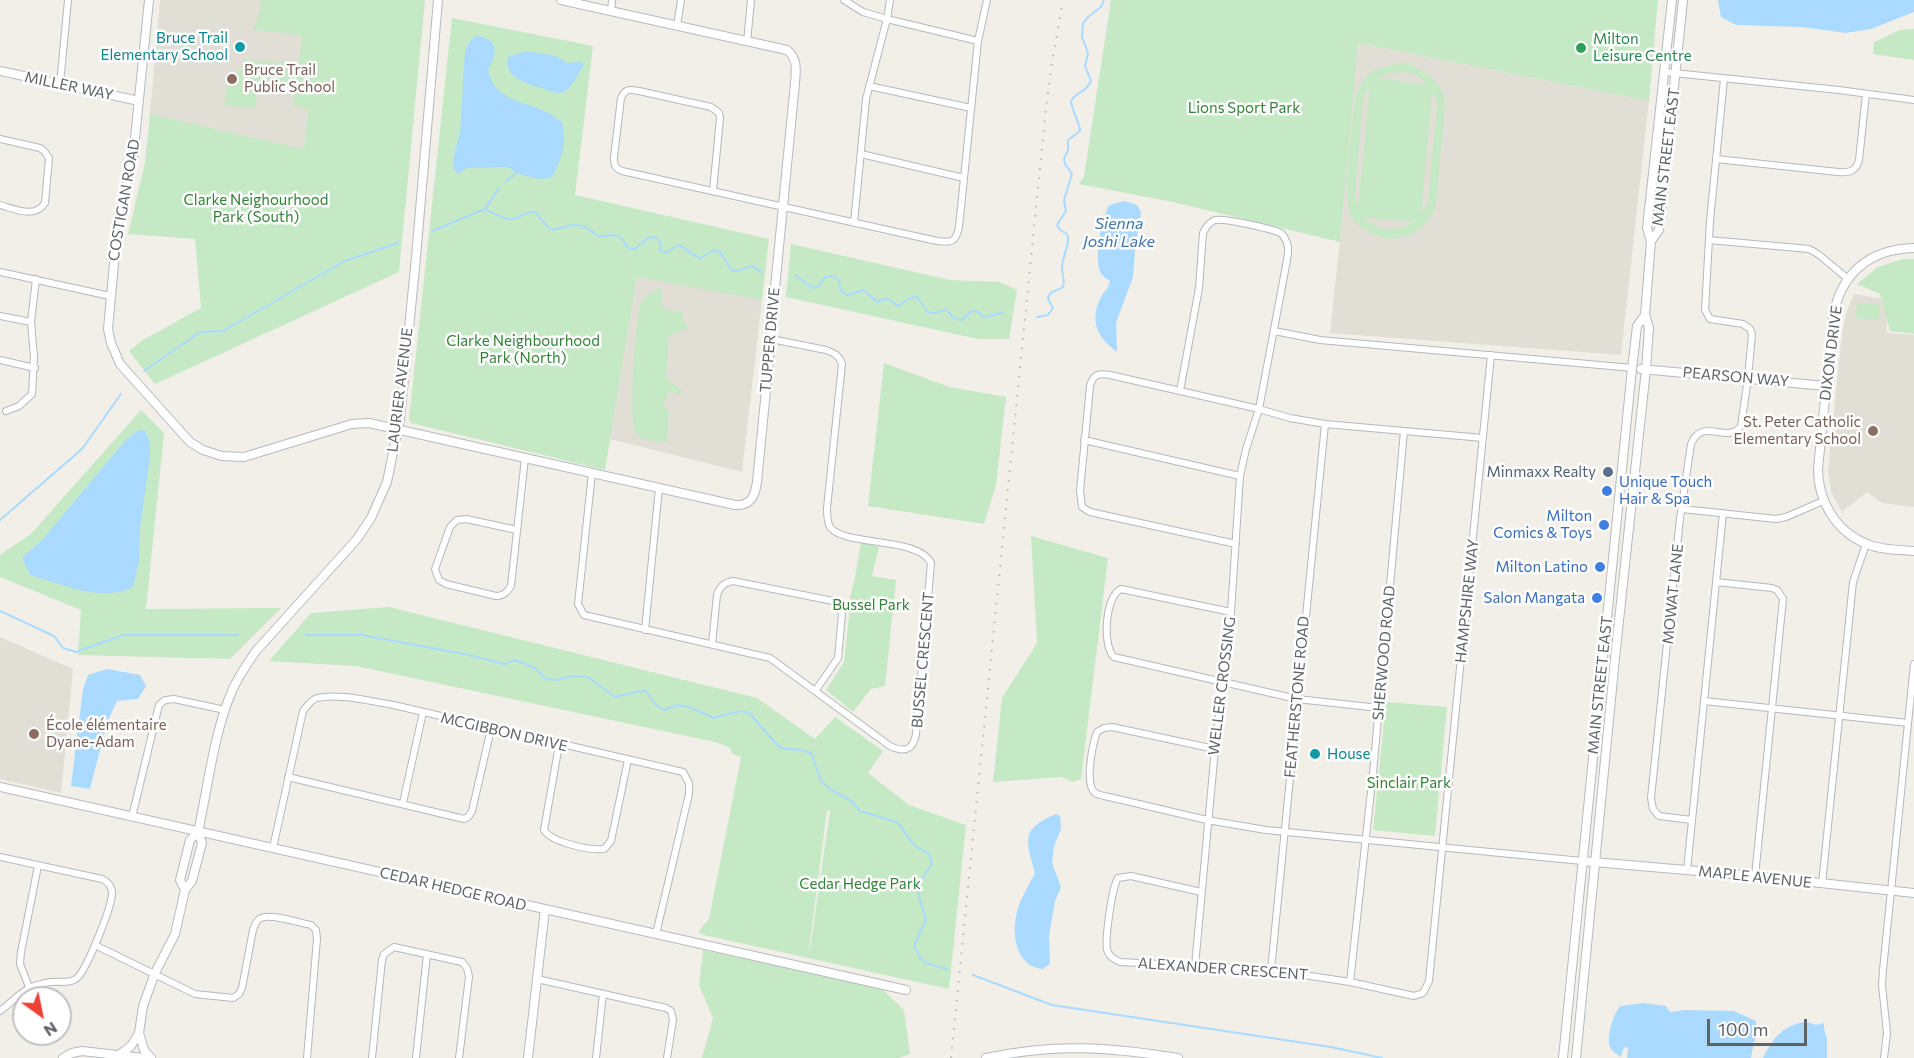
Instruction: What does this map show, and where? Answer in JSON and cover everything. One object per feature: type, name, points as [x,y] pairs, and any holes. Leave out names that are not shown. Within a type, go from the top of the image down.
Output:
[{"type":"street","points":[[60,84],[68,0]]},
{"type":"street","name":"COSTIGAN ROAD","points":[[149,0],[133,158],[118,220],[110,296],[108,329],[120,364],[190,442],[203,450],[222,456],[244,457],[352,424],[369,423],[398,429]]},
{"type":"street","name":"LAURIER AVENUE","points":[[138,1033],[143,1006],[155,973],[175,934],[185,890],[192,881],[202,843],[198,832],[225,710],[232,690],[256,651],[357,539],[385,488],[398,429],[417,247],[438,0]]},
{"type":"street","name":"TUPPER DRIVE","points":[[398,429],[740,506],[750,502],[754,497],[771,339],[771,311],[795,83],[795,61],[787,50],[561,0]]},
{"type":"street","points":[[611,11],[612,0]]},
{"type":"street","points":[[677,26],[681,0]]},
{"type":"street","points":[[747,42],[751,0]]},
{"type":"street","points":[[844,0],[863,12],[978,41]]},
{"type":"street","points":[[854,223],[869,86],[890,0]]},
{"type":"street","points":[[713,191],[719,113],[711,107],[630,89],[625,90],[621,98],[614,157],[617,169],[713,191],[783,207],[854,223],[937,241],[947,243],[954,241],[959,227],[978,41],[987,0]]},
{"type":"street","name":"MAIN STREET EAST","points":[[1576,1058],[1647,369],[1649,328],[1645,315],[1651,241],[1647,228],[1672,0]]},
{"type":"street","name":"MAIN STREET EAST","points":[[1651,241],[1659,230],[1683,0]]},
{"type":"street","name":"MILLER WAY","points":[[0,71],[139,101]]},
{"type":"street","points":[[1665,72],[1914,100]]},
{"type":"street","points":[[1724,79],[1709,240],[1706,314],[1713,320],[1743,324],[1750,329],[1752,337],[1748,378]]},
{"type":"street","points":[[869,86],[971,108]]},
{"type":"street","points":[[1716,159],[1838,172],[1852,171],[1859,160],[1866,94]]},
{"type":"street","points":[[0,139],[40,148],[49,158],[43,207],[30,212],[0,205]]},
{"type":"street","points":[[861,154],[964,178]]},
{"type":"street","name":"WELLER CROSSING","points":[[1180,391],[1200,288],[1203,233],[1206,226],[1213,220],[1225,220],[1277,231],[1285,237],[1289,247],[1259,409],[1240,476],[1231,612],[1207,819],[1195,966]]},
{"type":"street","points":[[1709,240],[1809,249],[1848,279]]},
{"type":"street","name":"DIXON DRIVE","points":[[1914,248],[1881,254],[1863,264],[1848,279],[1838,297],[1834,311],[1818,469],[1819,488],[1823,501],[1834,520],[1842,528],[1866,544],[1886,549],[1914,551]]},
{"type":"street","points":[[0,272],[110,296]]},
{"type":"street","points":[[6,411],[20,406],[32,394],[34,368],[31,322],[36,279]]},
{"type":"street","name":"MAIN STREET EAST","points":[[1563,1058],[1632,368],[1637,326],[1645,315]]},
{"type":"street","points":[[0,316],[31,322]]},
{"type":"street","points":[[1274,332],[1320,339],[1632,368]]},
{"type":"street","name":"BUSSEL CRESCENT","points":[[592,473],[578,604],[589,617],[771,658],[890,746],[897,750],[904,750],[913,744],[931,564],[923,553],[847,536],[835,532],[829,526],[826,508],[842,364],[835,353],[771,339]]},
{"type":"street","name":"HAMPSHIRE WAY","points":[[1442,846],[1491,355]]},
{"type":"street","points":[[0,360],[34,368]]},
{"type":"street","name":"PEARSON WAY","points":[[1632,368],[1826,386]]},
{"type":"street","points":[[1236,544],[1085,510],[1080,503],[1080,491],[1090,386],[1094,376],[1100,373],[1110,375],[1290,418],[1325,424],[1483,438]]},
{"type":"street","name":"MOWAT LANE","points":[[1692,820],[1659,816],[1651,804],[1682,509],[1691,444],[1695,435],[1702,431],[1732,433],[1739,430],[1748,378]]},
{"type":"street","name":"FEATHERSTONE ROAD","points":[[1271,970],[1325,424]]},
{"type":"street","name":"SHERWOOD ROAD","points":[[1350,982],[1379,708],[1404,431]]},
{"type":"street","points":[[1084,440],[1240,476]]},
{"type":"street","points":[[517,530],[466,519],[457,520],[450,528],[435,569],[439,580],[446,584],[496,596],[505,594],[511,586],[525,458]]},
{"type":"street","points":[[645,630],[659,488]]},
{"type":"street","points":[[1682,509],[1782,518],[1823,501]]},
{"type":"street","points":[[1686,870],[1723,513]]},
{"type":"street","points":[[1822,884],[1854,578],[1866,544]]},
{"type":"street","points":[[712,645],[717,595],[720,587],[725,583],[733,581],[832,602],[842,614],[838,658],[816,690]]},
{"type":"street","points":[[1716,582],[1772,588],[1777,590],[1783,599],[1755,876]]},
{"type":"street","points":[[1231,612],[1121,589],[1114,594],[1108,613],[1109,652],[1114,657],[1297,699],[1379,708]]},
{"type":"street","points":[[1884,1058],[1887,1033],[1882,985],[1908,756],[1908,723],[1914,663]]},
{"type":"street","name":"MCGIBBON DRIVE","points":[[273,848],[303,711],[310,702],[317,698],[346,697],[423,712],[680,771],[687,777],[689,794],[656,934]]},
{"type":"street","points":[[132,817],[159,705],[165,700],[174,699],[225,710]]},
{"type":"street","points":[[1704,701],[1908,723]]},
{"type":"street","points":[[403,803],[423,712]]},
{"type":"street","points":[[1215,749],[1112,727],[1097,732],[1091,759],[1091,786],[1095,793],[1207,819],[1285,832],[1582,861]]},
{"type":"street","points":[[288,777],[462,819],[468,817],[472,811],[491,729]]},
{"type":"street","points":[[559,745],[544,830],[550,838],[589,848],[604,849],[611,841],[628,760]]},
{"type":"street","name":"CEDAR HEDGE ROAD","points":[[0,787],[906,990]]},
{"type":"street","name":"ALEXANDER CRESCENT","points":[[1201,892],[1131,876],[1118,878],[1112,893],[1108,952],[1113,959],[1120,962],[1271,970],[1350,982],[1414,996],[1423,993],[1429,981],[1442,846]]},
{"type":"street","points":[[0,857],[102,879],[111,886],[107,916],[80,975],[74,980],[33,986]]},
{"type":"street","name":"MAPLE AVENUE","points":[[1582,861],[1914,893]]},
{"type":"street","points":[[29,986],[20,964],[38,866]]},
{"type":"street","points":[[528,1058],[545,909]]},
{"type":"street","points":[[95,945],[195,994],[233,998],[242,988],[253,930],[260,918],[270,916],[311,925],[316,930],[317,939],[307,1058]]},
{"type":"street","points":[[375,1058],[384,954],[394,947],[462,962],[468,968],[459,1058]]},
{"type":"street","points":[[416,1058],[427,954]]},
{"type":"street","points":[[537,979],[671,1011],[673,1020],[668,1058]]},
{"type":"street","points":[[596,1058],[603,994]]},
{"type":"street","points":[[0,1011],[12,999]]},
{"type":"street","points":[[119,1055],[131,1046],[138,1033]]},
{"type":"street","points":[[138,1033],[144,1050],[151,1058]]},
{"type":"street","points":[[986,1058],[1034,1049],[1069,1047],[1125,1050],[1178,1058]]},
{"type":"street","points":[[63,1058],[82,1051],[144,1058]]},
{"type":"shaded area","name":"Bruce Trail Public School","points":[[160,0],[315,0],[314,49],[304,149],[150,114]]},
{"type":"shaded area","points":[[1357,43],[1649,101],[1621,355],[1330,333]]},
{"type":"shaded area","points":[[637,276],[762,300],[742,472],[610,439]]},
{"type":"shaded area","name":"St. Peter Catholic Elementary School","points":[[1854,294],[1888,300],[1886,333],[1914,335],[1914,507],[1882,503],[1867,492],[1842,512],[1831,492],[1828,471],[1842,333]]},
{"type":"shaded area","name":"École élémentaire Dyane-Adam","points":[[0,637],[73,669],[61,793],[0,779]]},
{"type":"green space","name":"Clarke Neighourhood Park (South)","points":[[261,0],[425,0],[399,272],[155,384],[129,351],[143,340],[201,308],[195,239],[128,234],[145,163],[150,114],[304,149],[308,109],[293,106],[295,86],[259,84],[255,108],[224,105],[228,80],[237,80],[238,71],[242,70],[243,59],[299,64],[302,35],[253,30],[262,5],[259,4]]},
{"type":"green space","name":"Lions Sport Park","points":[[1111,0],[1658,0],[1649,101],[1358,43],[1340,242],[1173,202],[1079,184],[1084,176]]},
{"type":"green space","name":"Clarke Neighbourhood Park (North)","points":[[452,18],[593,46],[575,195],[769,239],[762,300],[637,277],[605,470],[411,423],[409,419]]},
{"type":"green space","points":[[1914,29],[1914,60],[1873,54],[1874,42],[1900,30]]},
{"type":"green space","points":[[1406,63],[1433,79],[1442,91],[1444,99],[1436,205],[1421,228],[1410,234],[1389,239],[1365,230],[1352,218],[1348,195],[1350,142],[1355,99],[1363,82],[1373,71]],"holes":[[[1405,72],[1417,75],[1427,85],[1378,78],[1391,73]],[[1370,87],[1358,208],[1355,195],[1363,101]],[[1432,92],[1437,101],[1437,107],[1428,203],[1421,215]],[[1364,217],[1413,223],[1400,228],[1387,229],[1369,222]]]},
{"type":"green space","points":[[791,244],[950,280],[999,282],[1017,290],[1009,339],[978,339],[786,297]]},
{"type":"green space","points":[[1903,259],[1914,259],[1914,334],[1890,331],[1880,294],[1857,284],[1878,267]]},
{"type":"green space","points":[[662,288],[661,305],[667,310],[683,313],[684,322],[688,325],[686,330],[669,335],[666,378],[683,392],[677,395],[669,392],[663,405],[669,412],[667,442],[639,436],[634,424],[633,409],[633,369],[641,304],[652,292]]},
{"type":"green space","points":[[1857,303],[1880,305],[1879,320],[1856,318]]},
{"type":"green space","points":[[884,363],[949,387],[1006,397],[996,485],[984,524],[868,506]]},
{"type":"green space","points":[[141,410],[164,433],[146,609],[281,608],[230,659],[78,655],[81,610],[0,577],[0,555],[31,534]]},
{"type":"green space","points":[[1031,536],[1108,558],[1081,779],[1072,782],[1062,777],[993,782],[1002,698],[1037,643]]},
{"type":"green space","name":"Bussel Park","points":[[861,542],[879,547],[872,576],[896,580],[885,686],[871,689],[853,712],[826,690],[844,662],[848,606]]},
{"type":"green space","name":"Cedar Hedge Park","points":[[389,607],[757,698],[815,739],[835,717],[883,751],[868,773],[909,805],[966,825],[949,989],[698,932],[709,919],[741,757],[733,754],[729,747],[715,742],[356,666],[269,661],[311,613]],"holes":[[[827,810],[830,811],[810,949],[809,949]]]},
{"type":"green space","name":"Sinclair Park","points":[[1386,702],[1447,707],[1435,836],[1373,830]]},
{"type":"green space","points":[[703,950],[881,988],[904,1010],[910,1054],[899,1058],[702,1058],[713,1018],[699,985]]},
{"type":"water","points":[[1718,0],[1914,0],[1914,12],[1871,29],[1846,33],[1802,27],[1736,25],[1721,17]]},
{"type":"water","points":[[476,36],[488,40],[494,47],[494,57],[488,69],[496,88],[510,98],[548,113],[562,122],[563,151],[552,177],[534,178],[516,173],[508,167],[467,168],[458,174],[453,168],[460,133],[465,51],[470,41]]},
{"type":"water","points":[[523,52],[555,56],[568,63],[582,62],[584,66],[567,90],[555,93],[529,84],[512,74],[507,64],[508,57]]},
{"type":"water","name":"Sienna Joshi Lake","points":[[1124,201],[1137,205],[1141,212],[1133,277],[1116,323],[1117,352],[1104,340],[1097,328],[1097,306],[1110,281],[1102,275],[1099,268],[1098,250],[1101,230],[1109,205]]},
{"type":"water","points":[[139,430],[145,431],[150,442],[150,457],[140,528],[139,562],[133,587],[121,591],[95,593],[30,575],[22,558],[43,539],[127,439]]},
{"type":"water","points":[[107,669],[140,675],[146,686],[138,699],[117,701],[107,723],[90,789],[71,786],[83,689],[88,675]]},
{"type":"water","points":[[1056,814],[1060,816],[1061,829],[1054,846],[1052,863],[1061,887],[1055,901],[1049,936],[1050,964],[1043,969],[1034,967],[1021,956],[1015,939],[1015,921],[1020,902],[1035,873],[1028,844],[1031,831],[1044,819]]},
{"type":"water","points":[[1643,1003],[1666,1006],[1670,1012],[1734,1011],[1756,1021],[1756,1035],[1751,1058],[1627,1058],[1628,1048],[1624,1047],[1621,1057],[1610,1047],[1609,1037],[1613,1020],[1620,1006]]},
{"type":"water","points":[[1806,1022],[1816,1025],[1824,1023],[1827,1058],[1763,1058],[1770,1045],[1785,1029]]},
{"type":"waterway","points":[[1037,317],[1048,315],[1053,308],[1048,299],[1049,296],[1063,287],[1062,263],[1068,238],[1067,234],[1057,225],[1066,211],[1064,200],[1072,174],[1064,159],[1068,150],[1068,140],[1080,131],[1071,101],[1091,81],[1085,66],[1088,53],[1082,37],[1083,23],[1101,7],[1104,0]]},
{"type":"waterway","points":[[506,182],[516,173]]},
{"type":"waterway","points":[[432,231],[485,209],[499,188]]},
{"type":"waterway","points":[[485,209],[509,219],[535,212],[553,230],[572,225],[583,226],[597,235],[615,235],[622,239],[628,248],[635,249],[648,238],[656,237],[660,242],[660,250],[666,253],[678,245],[701,258],[714,250],[721,253],[732,271],[753,266],[761,272]]},
{"type":"waterway","points":[[144,371],[200,332],[223,331],[345,261],[398,243]]},
{"type":"waterway","points":[[795,275],[813,288],[819,286],[825,277],[832,276],[839,281],[841,291],[848,295],[864,290],[877,302],[887,298],[898,306],[910,298],[917,297],[928,312],[946,310],[955,319],[962,320],[970,312],[977,311],[984,317],[1003,313]]},
{"type":"waterway","points":[[0,520],[82,449],[121,394]]},
{"type":"waterway","points":[[0,611],[54,636],[63,648],[76,652],[123,635],[238,635]]},
{"type":"waterway","points":[[306,635],[362,635],[505,664],[515,660],[535,668],[546,679],[557,680],[571,676],[588,677],[615,697],[645,690],[657,706],[664,710],[677,705],[689,707],[714,718],[741,711],[749,713],[780,748],[811,753],[821,781],[830,789],[850,800],[860,811],[897,822],[913,843],[929,854],[932,864],[918,890],[926,919],[914,946],[923,960],[947,969]]},
{"type":"waterway","points":[[973,975],[1052,1005],[1331,1047],[1382,1058]]},
{"type":"railway","points":[[951,1058],[1046,108],[1063,0]]},
{"type":"place","name":"Bruce Trail Elementary School","points":[[240,47]]},
{"type":"place","name":"Milton Leisure Centre","points":[[1581,48]]},
{"type":"place","name":"Bruce Trail Public School","points":[[232,79]]},
{"type":"place","name":"St. Peter Catholic Elementary School","points":[[1873,431]]},
{"type":"place","name":"Minmaxx Realty","points":[[1608,472]]},
{"type":"place","name":"Unique Touch Hair & Spa","points":[[1607,491]]},
{"type":"place","name":"Milton Comics & Toys","points":[[1604,525]]},
{"type":"place","name":"Milton Latino","points":[[1600,567]]},
{"type":"place","name":"Salon Mangata","points":[[1597,598]]},
{"type":"place","name":"École élémentaire Dyane-Adam","points":[[34,734]]},
{"type":"place","name":"House","points":[[1315,754]]}]
